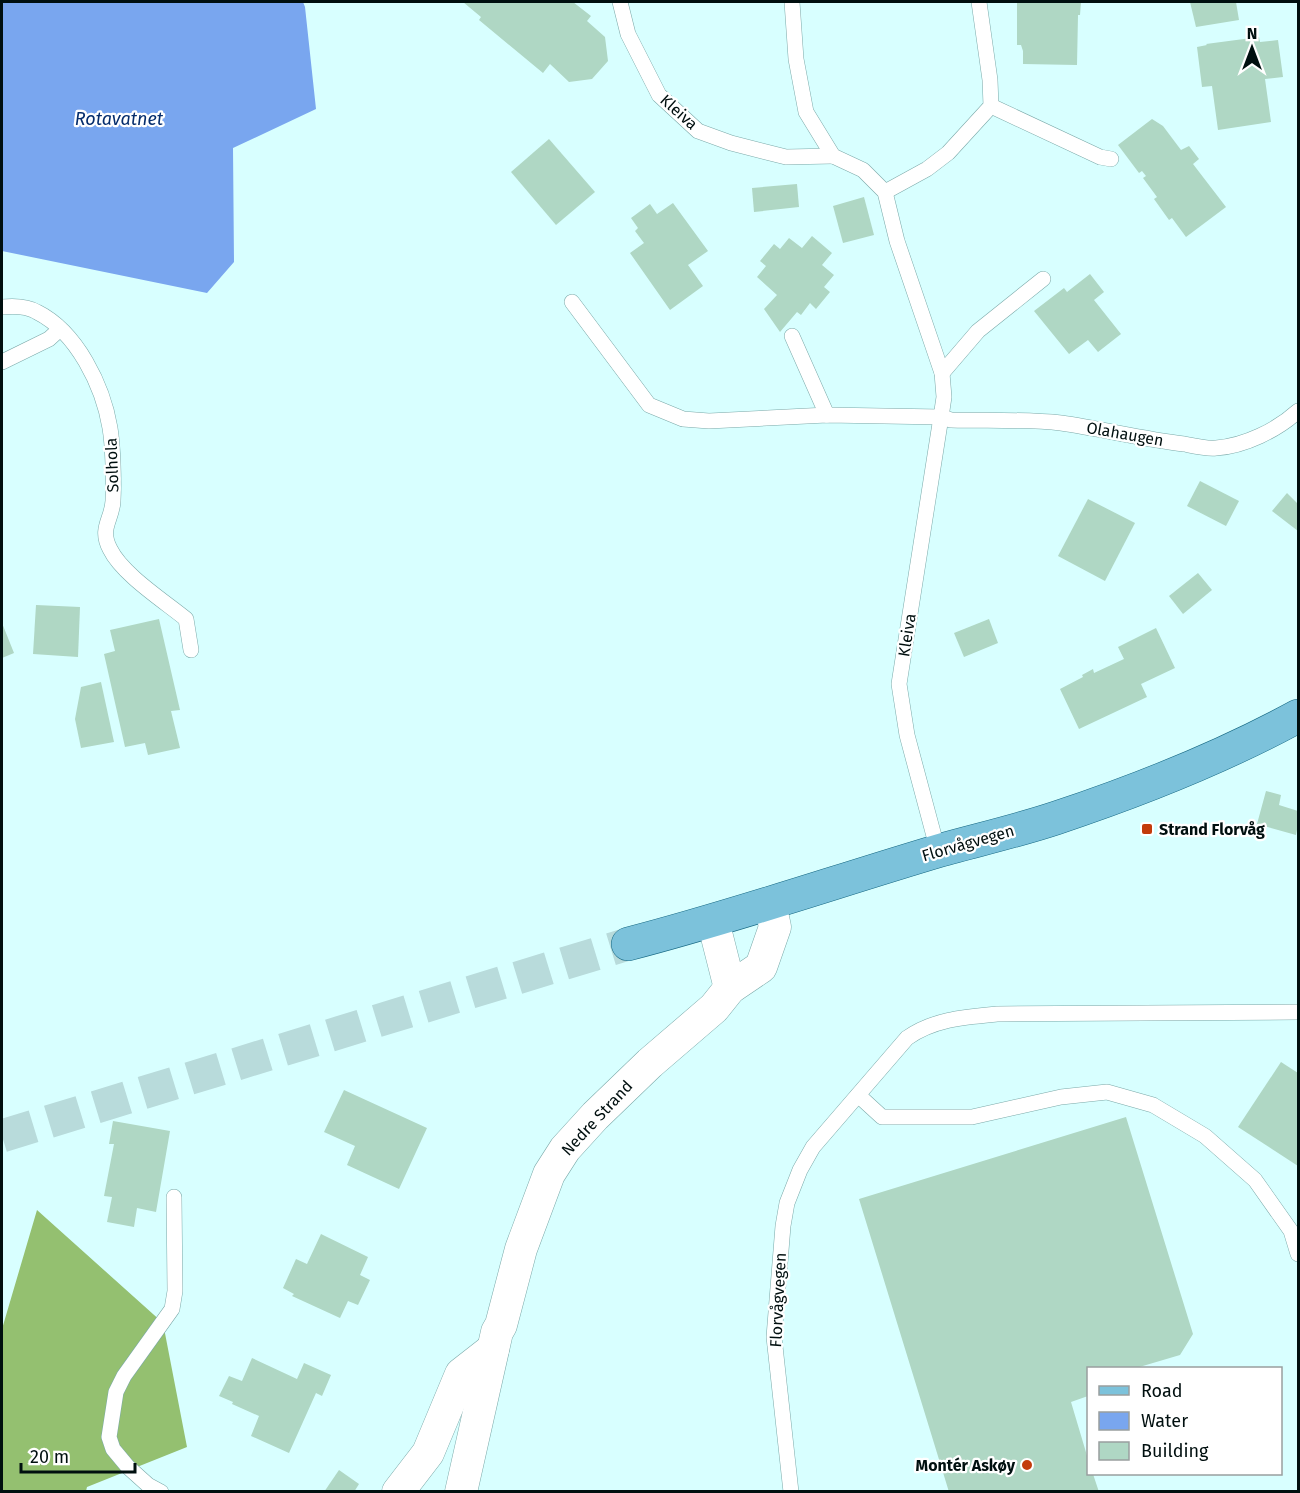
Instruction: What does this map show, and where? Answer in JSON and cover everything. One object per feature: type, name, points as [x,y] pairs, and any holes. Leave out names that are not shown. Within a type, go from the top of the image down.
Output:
[{"type":"main road","name":"Florvågvegen","points":[[628,944],[713,921],[938,851],[1054,819],[1180,774],[1299,716]]},
{"type":"street","name":"Nedre Strand","points":[[461,1491],[497,1332],[501,1325],[521,1249],[549,1174],[565,1149],[595,1116],[714,1008],[730,988],[761,967],[775,927],[770,903]]},
{"type":"street","points":[[713,921],[730,988]]},
{"type":"street","points":[[398,1491],[428,1453],[462,1374],[493,1349]]},
{"type":"lane","name":"Kleiva","points":[[620,2],[628,34],[658,95],[698,131],[731,143],[786,157],[833,156],[863,170],[885,192],[897,241],[942,373],[944,398],[899,684],[907,735],[938,851]]},
{"type":"lane","points":[[792,2],[796,59],[806,112],[833,156]]},
{"type":"lane","points":[[885,192],[927,169],[948,153],[991,106],[980,2]]},
{"type":"lane","points":[[991,106],[1100,157],[1112,159]]},
{"type":"lane","points":[[942,373],[978,331],[1043,279]]},
{"type":"lane","points":[[572,302],[650,405],[683,419],[710,421],[827,415],[941,417]]},
{"type":"lane","name":"Solhola","points":[[2,307],[13,306],[37,311],[60,329],[74,344],[96,378],[110,428],[113,503],[104,530],[109,548],[140,582],[186,619],[191,650]]},
{"type":"lane","points":[[2,362],[48,339],[60,329]]},
{"type":"lane","points":[[792,336],[827,415]]},
{"type":"lane","name":"Olahaugen","points":[[941,417],[951,420],[1058,423],[1109,430],[1155,441],[1215,448],[1248,440],[1272,430],[1299,411]]},
{"type":"lane","name":"Florvågvegen","points":[[791,1491],[774,1337],[787,1203],[800,1170],[826,1130],[907,1038],[920,1029],[955,1018],[997,1014],[1299,1012]]},
{"type":"lane","points":[[858,1095],[882,1117],[972,1117],[1061,1097],[1107,1092],[1153,1105],[1205,1136],[1255,1180],[1291,1231],[1299,1254]]},
{"type":"lane","points":[[161,1491],[148,1485],[128,1467],[113,1449],[110,1437],[116,1392],[124,1376],[172,1309],[175,1291],[174,1197]]},
{"type":"green space","points":[[37,1210],[163,1323],[187,1447],[87,1487],[86,1491],[2,1492],[2,1329]]},
{"type":"water","name":"Rotavatnet","points":[[2,2],[303,2],[316,109],[233,148],[234,262],[207,293],[2,251]]},
{"type":"building","points":[[463,2],[573,2],[591,16],[587,21],[605,37],[608,61],[592,79],[569,82],[550,64],[543,73],[479,20],[481,17]]},
{"type":"building","points":[[1017,2],[1081,2],[1080,15],[1078,15],[1077,65],[1023,64],[1023,51],[1021,45],[1017,45]]},
{"type":"building","points":[[1190,2],[1236,2],[1239,20],[1196,27]]},
{"type":"building","points":[[1259,37],[1260,42],[1278,40],[1283,77],[1265,79],[1271,122],[1218,130],[1212,86],[1202,87],[1197,47]]},
{"type":"building","points":[[1152,119],[1163,126],[1181,150],[1189,146],[1199,159],[1193,164],[1226,207],[1186,237],[1172,218],[1169,220],[1154,199],[1157,197],[1143,178],[1146,176],[1142,171],[1139,173],[1118,145]]},
{"type":"building","points":[[549,139],[595,192],[556,225],[511,172]]},
{"type":"building","points":[[797,184],[799,207],[754,212],[752,188]]},
{"type":"building","points":[[864,197],[874,235],[843,243],[833,206]]},
{"type":"building","points":[[673,203],[708,251],[688,265],[703,286],[670,310],[630,253],[644,243],[635,231],[638,228],[631,218],[650,204],[657,214]]},
{"type":"building","points":[[812,236],[832,253],[822,265],[834,275],[824,287],[830,292],[816,309],[810,303],[801,315],[797,312],[780,332],[764,309],[777,295],[757,277],[766,266],[760,261],[774,244],[780,249],[789,238],[802,248]]},
{"type":"building","points":[[1090,274],[1104,292],[1094,300],[1121,334],[1098,352],[1088,340],[1069,354],[1034,311],[1064,288],[1067,292]]},
{"type":"building","points":[[1200,481],[1239,501],[1226,526],[1187,506]]},
{"type":"building","points":[[1287,493],[1298,504],[1298,531],[1272,511]]},
{"type":"building","points":[[1088,499],[1135,523],[1105,581],[1058,556]]},
{"type":"building","points":[[1198,573],[1212,590],[1183,614],[1169,596]]},
{"type":"building","points":[[36,605],[80,607],[78,657],[33,654]]},
{"type":"building","points":[[159,619],[180,710],[171,711],[180,748],[148,755],[145,743],[125,747],[104,654],[115,651],[110,630]]},
{"type":"building","points":[[989,619],[998,643],[964,657],[954,633]]},
{"type":"building","points":[[2,623],[14,653],[2,658]]},
{"type":"building","points":[[1156,628],[1175,668],[1141,684],[1147,697],[1079,729],[1060,689],[1093,669],[1094,673],[1124,659],[1118,647]]},
{"type":"building","points":[[101,682],[114,742],[81,748],[75,719],[81,687]]},
{"type":"building","points":[[1266,791],[1281,795],[1279,805],[1298,811],[1296,835],[1257,824]]},
{"type":"building","points":[[1281,1062],[1298,1073],[1298,1166],[1238,1127]]},
{"type":"building","points":[[344,1090],[427,1128],[399,1189],[347,1165],[355,1146],[324,1132]]},
{"type":"building","points":[[1126,1117],[1193,1334],[1180,1355],[1139,1367],[1087,1367],[1087,1396],[1071,1402],[1087,1456],[1087,1475],[1093,1475],[1099,1492],[949,1492],[859,1199]]},
{"type":"building","points":[[113,1121],[170,1131],[156,1212],[137,1208],[134,1227],[107,1222],[112,1197],[104,1196],[114,1144],[109,1144]]},
{"type":"building","points":[[321,1234],[368,1257],[360,1275],[370,1280],[358,1305],[348,1301],[340,1318],[292,1296],[294,1294],[283,1288],[296,1259],[307,1264]]},
{"type":"building","points":[[252,1358],[297,1379],[304,1363],[331,1375],[322,1396],[316,1393],[289,1453],[251,1436],[259,1416],[219,1396],[229,1376],[242,1381]]},
{"type":"building","points":[[339,1470],[359,1484],[354,1492],[324,1492]]},
{"type":"tunnel","points":[[2,1136],[628,944]]},
{"type":"place","name":"Strand Florvåg","points":[[1147,829]]},
{"type":"place","name":"Montér Askøy","points":[[1027,1465]]}]
